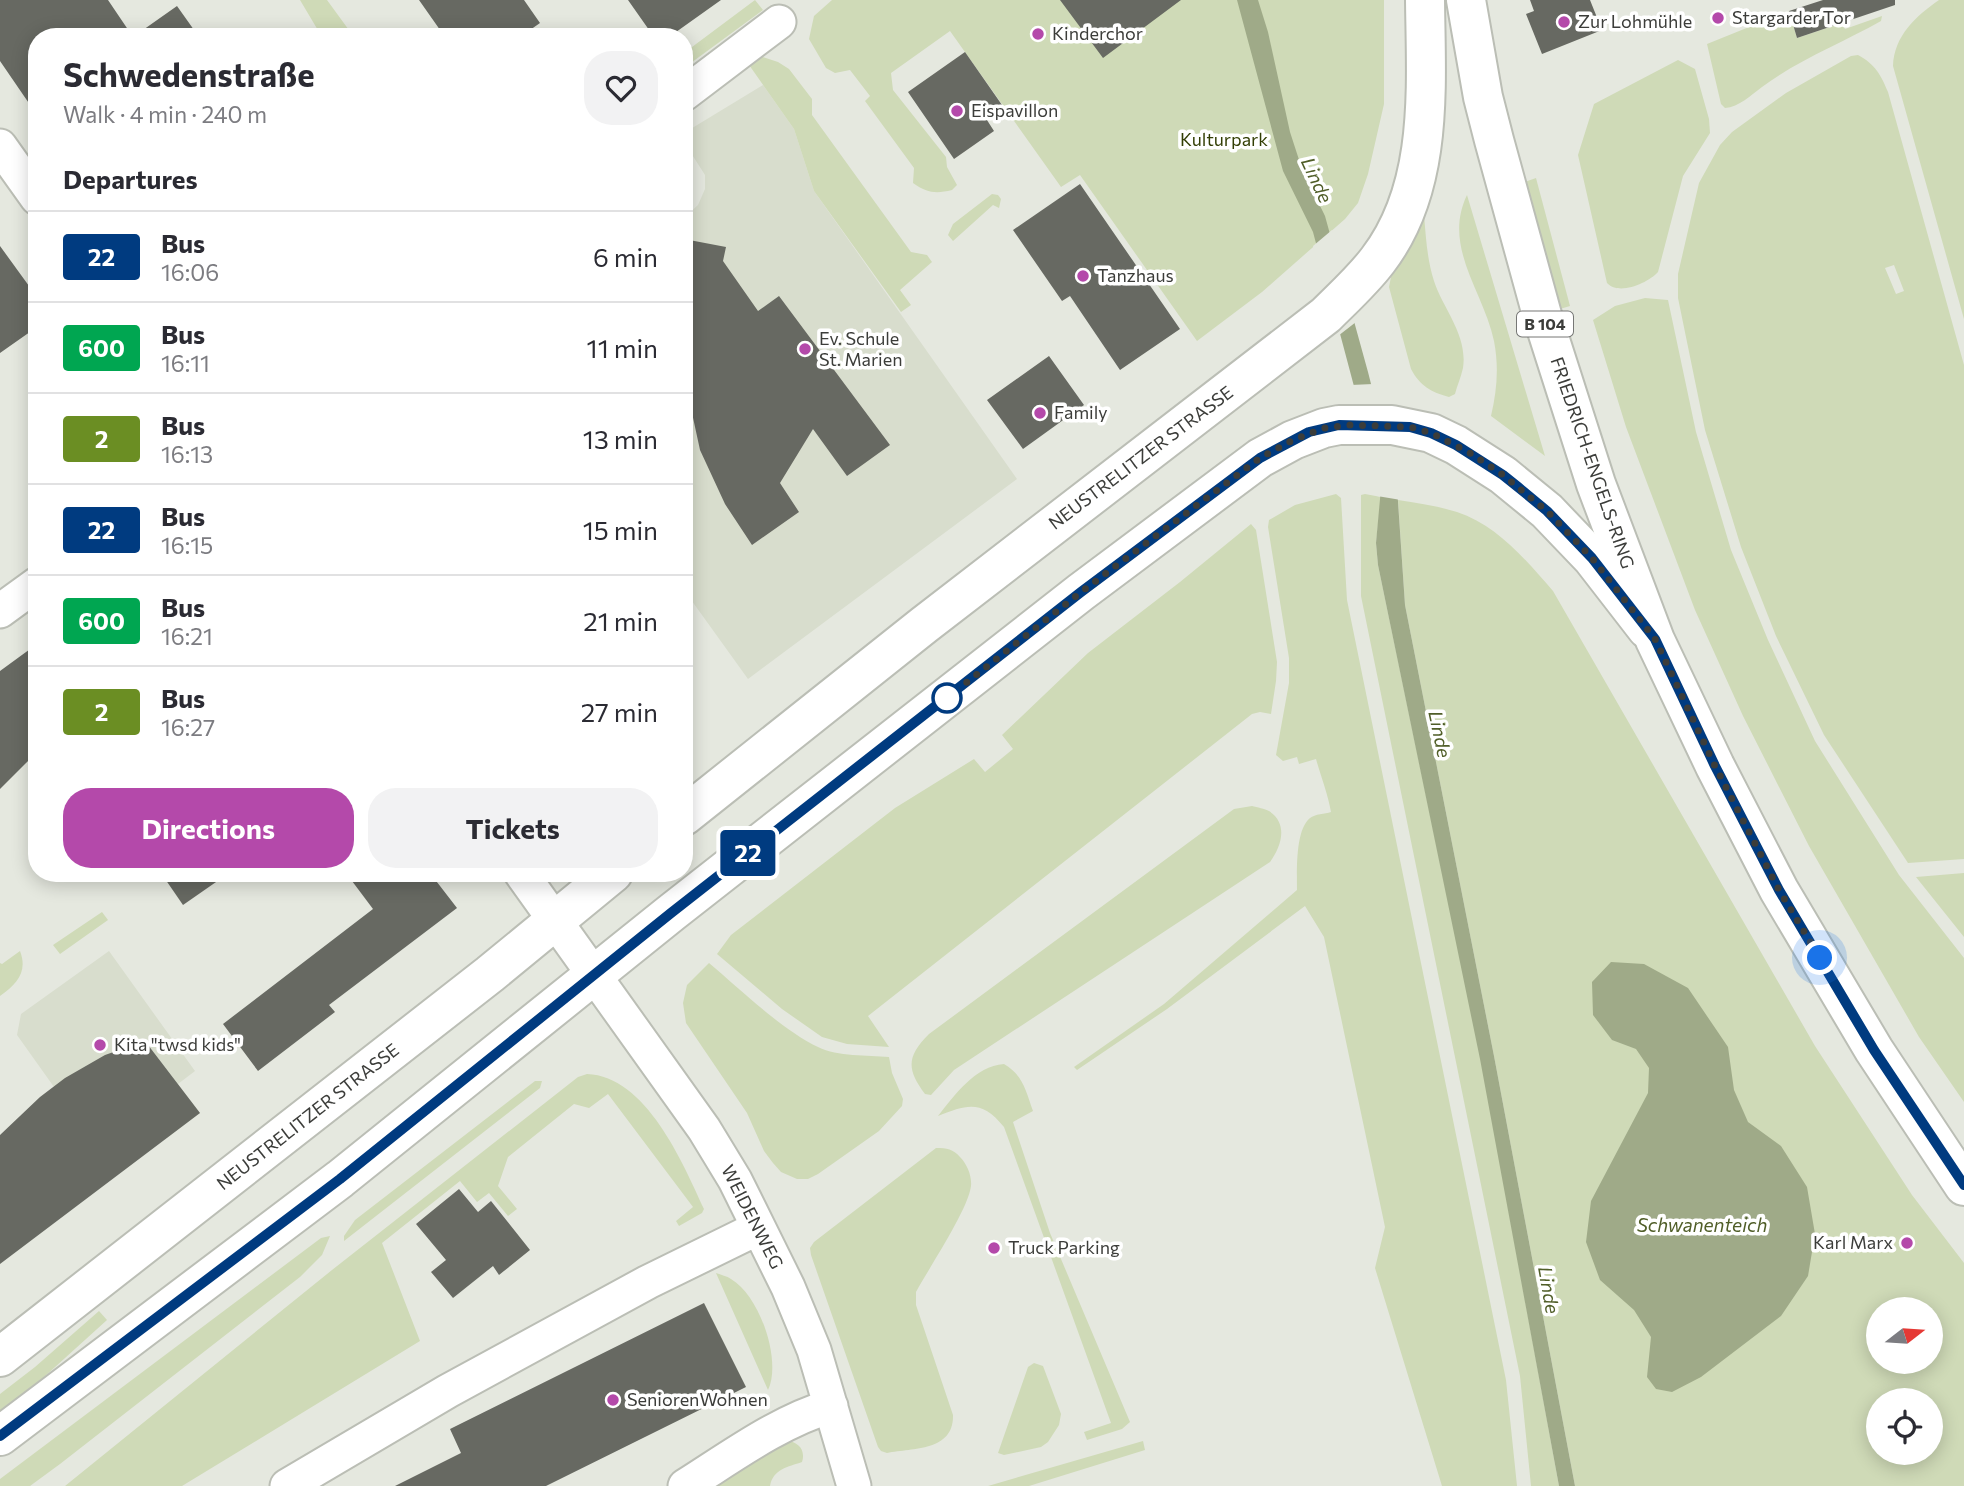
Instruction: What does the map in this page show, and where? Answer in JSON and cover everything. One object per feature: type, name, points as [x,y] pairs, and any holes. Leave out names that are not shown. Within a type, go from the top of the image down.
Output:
[{"type":"main road","name":"NEUSTRELITZER STRASSE","points":[[693,809],[924,625],[1326,315],[1359,283],[1396,233],[1418,175],[1424,105],[1425,0]]},
{"type":"main road","name":"FRIEDRICH-ENGELS-RING","points":[[1466,0],[1483,97],[1542,315],[1596,484],[1655,639],[1715,766],[1779,890],[1874,1050],[1964,1186]]},
{"type":"main road","points":[[0,1436],[340,1179],[1081,592],[1260,458],[1309,432],[1350,425],[1392,425],[1431,433],[1456,445],[1503,475],[1547,511],[1592,558],[1655,639]]},
{"type":"main road","name":"NEUSTRELITZER STRASSE","points":[[0,1357],[479,983],[602,882]]},
{"type":"street","points":[[693,87],[779,22]]},
{"type":"street","points":[[0,146],[28,185]]},
{"type":"street","points":[[0,611],[28,591]]},
{"type":"street","name":"WEIDENWEG","points":[[527,882],[704,1129],[735,1180],[788,1287],[814,1350],[854,1486]]},
{"type":"street","points":[[287,1486],[448,1391],[648,1282],[758,1228]]},
{"type":"street","points":[[685,1486],[777,1429],[831,1406]]},
{"type":"shaded area","name":"Ev. Schule St. Marien","points":[[763,85],[794,129],[814,191],[1017,479],[748,679],[693,603],[693,210],[705,189],[705,175],[693,156],[693,128]]},
{"type":"shaded area","name":"Kita \"twsd kids\"","points":[[109,951],[195,1071],[178,1084],[200,1113],[167,1138],[54,1087],[17,1035],[21,1014]]},
{"type":"green space","points":[[300,0],[327,0],[347,28],[317,28]]},
{"type":"green space","points":[[755,0],[763,10],[693,61],[693,46]]},
{"type":"green space","name":"Kulturpark","points":[[832,0],[1384,0],[1384,104],[1368,174],[1358,203],[1345,219],[1262,292],[1197,341],[1080,175],[1061,187],[950,31],[891,73],[893,90],[946,157],[947,167],[957,185],[952,190],[936,192],[927,191],[913,183],[914,168],[865,101],[870,96],[850,70],[835,73],[826,68],[809,39],[814,16]]},
{"type":"green space","points":[[1939,0],[1964,0],[1964,319],[1893,66],[1897,45],[1902,36],[1922,13]]},
{"type":"green space","points":[[1789,11],[1797,38],[1842,23],[1845,29],[1882,16],[1881,21],[1790,68],[1740,103],[1725,108],[1721,104],[1707,44]]},
{"type":"green space","points":[[757,55],[789,69],[812,99],[812,115],[911,252],[927,255],[932,262],[900,290],[911,305],[901,312],[814,191],[794,129],[747,62]]},
{"type":"green space","points":[[1858,55],[1873,66],[1888,92],[1964,365],[1964,859],[1908,863],[1824,735],[1776,636],[1741,547],[1705,430],[1678,298],[1678,274],[1699,183],[1720,145],[1732,132],[1786,93],[1851,56]],"holes":[[[1894,265],[1904,291],[1896,294],[1885,268]]]},
{"type":"green space","points":[[1678,60],[1695,69],[1709,119],[1710,133],[1683,176],[1658,272],[1633,286],[1612,287],[1607,283],[1578,155],[1594,104]]},
{"type":"green space","points":[[1536,178],[1570,306],[1560,309],[1522,183]]},
{"type":"green space","points":[[992,194],[1001,199],[999,208],[993,205],[953,241],[948,235],[953,224]]},
{"type":"green space","points":[[1467,195],[1545,456],[1491,416],[1497,378],[1494,341],[1467,269],[1459,233]]},
{"type":"green space","points":[[1424,215],[1432,273],[1458,333],[1464,356],[1455,394],[1449,397],[1427,388],[1411,369],[1389,287],[1391,277],[1407,252]]},
{"type":"green space","points":[[1645,298],[1668,300],[1696,432],[1731,550],[1768,640],[1815,741],[1899,875],[1964,958],[1964,1102],[1919,1037],[1809,846],[1743,716],[1695,610],[1626,427],[1593,320],[1615,306]]},
{"type":"green space","points":[[1336,494],[1341,498],[1347,600],[1506,1380],[1517,1486],[1442,1486],[1375,1268],[1385,1227],[1324,937],[1305,906],[1167,1009],[1077,1070],[1074,1067],[1164,1004],[1297,890],[1299,841],[1305,824],[1310,818],[1331,812],[1316,759],[1299,764],[1297,757],[1283,761],[1276,755],[1289,683],[1289,658],[1268,527],[1269,520],[1295,505]]},
{"type":"green space","points":[[1361,495],[1381,497],[1376,543],[1378,565],[1481,1059],[1559,1486],[1531,1486],[1520,1376],[1361,596]]},
{"type":"green space","points":[[1398,500],[1450,510],[1485,525],[1510,545],[1553,591],[1815,1046],[1912,1195],[1964,1263],[1964,1486],[1575,1486],[1405,605]]},
{"type":"green space","points":[[1251,524],[1256,530],[1277,662],[1271,714],[1252,714],[868,1016],[889,1047],[847,1044],[822,1037],[782,1009],[717,954],[731,935],[895,808],[974,759],[985,772],[1013,749],[1002,735],[1088,653]]},
{"type":"green space","points":[[1252,806],[1269,811],[1279,822],[1280,843],[1270,862],[954,1070],[931,1095],[925,1094],[912,1070],[912,1063],[916,1049],[929,1034],[1234,809]]},
{"type":"green space","points":[[1964,873],[1964,937],[1916,877]]},
{"type":"green space","points":[[102,912],[108,920],[60,954],[53,945]]},
{"type":"green space","points":[[20,951],[22,971],[11,987],[0,996],[0,963]]},
{"type":"green space","points":[[709,963],[804,1040],[843,1054],[889,1057],[892,1073],[903,1099],[902,1106],[879,1131],[818,1174],[808,1179],[797,1179],[781,1172],[764,1151],[747,1113],[686,1023],[683,1003],[687,985]]},
{"type":"green space","points":[[1004,1064],[1020,1078],[1033,1111],[1013,1122],[1050,1233],[1130,1422],[1122,1429],[1087,1440],[1084,1432],[1111,1423],[1004,1127],[981,1108],[966,1107],[938,1116],[975,1076],[984,1070]]},
{"type":"green space","points":[[587,1074],[608,1078],[627,1089],[644,1105],[660,1125],[685,1169],[704,1209],[702,1213],[679,1226],[676,1221],[693,1207],[608,1094],[589,1108],[574,1104],[508,1157],[498,1186],[517,1209],[508,1216],[489,1193],[477,1202],[460,1181],[382,1243],[420,1341],[182,1486],[65,1486],[332,1270],[578,1077]]},
{"type":"green space","points":[[535,1081],[542,1081],[540,1088],[344,1241],[344,1236],[355,1220]]},
{"type":"green space","points":[[936,1148],[957,1154],[967,1167],[971,1182],[963,1209],[916,1292],[916,1305],[953,1415],[952,1427],[940,1442],[931,1446],[887,1453],[878,1447],[810,1248],[814,1242]]},
{"type":"green space","points":[[330,1236],[322,1255],[300,1277],[60,1464],[30,1486],[0,1486],[0,1479],[321,1238]]},
{"type":"green space","points":[[716,1273],[741,1287],[759,1314],[766,1330],[772,1363],[772,1378],[768,1390]]},
{"type":"green space","points":[[99,1311],[107,1320],[44,1377],[0,1411],[0,1394]]},
{"type":"green space","points":[[1034,1363],[1043,1366],[1061,1414],[1059,1425],[1048,1442],[1041,1447],[1004,1455],[998,1453],[1028,1367]]},
{"type":"green space","points":[[786,1441],[800,1447],[802,1462],[778,1472],[770,1486],[714,1486]]},
{"type":"green space","points":[[1143,1441],[1145,1450],[1029,1486],[988,1486]]},
{"type":"water","points":[[1237,0],[1258,0],[1268,32],[1290,132],[1302,169],[1325,216],[1397,487],[1405,605],[1575,1486],[1559,1486],[1480,1059],[1378,565],[1376,543],[1381,488],[1313,232],[1283,171]]},
{"type":"water","name":"Schwanenteich","points":[[1611,962],[1644,964],[1688,988],[1728,1047],[1734,1090],[1748,1122],[1781,1146],[1807,1187],[1815,1234],[1808,1276],[1781,1316],[1701,1377],[1672,1392],[1656,1389],[1647,1377],[1651,1337],[1634,1310],[1600,1280],[1586,1242],[1591,1201],[1648,1093],[1649,1068],[1636,1049],[1612,1040],[1593,1015],[1592,982]]},
{"type":"pier","points":[[1332,230],[1372,371],[1401,500],[1377,496],[1378,488],[1313,246]],"holes":[[[1356,322],[1373,384],[1351,385],[1338,336]]]},
{"type":"building","points":[[0,0],[108,0],[127,28],[28,28],[28,102],[0,61]]},
{"type":"building","points":[[419,0],[524,0],[540,23],[533,28],[439,28]]},
{"type":"building","points":[[628,0],[721,0],[682,28],[648,28]]},
{"type":"building","points":[[1060,0],[1181,0],[1103,58]]},
{"type":"building","name":"Zur Lohmühle","points":[[1530,0],[1590,0],[1602,30],[1542,54],[1526,14],[1534,11]]},
{"type":"building","points":[[1823,0],[1895,0],[1895,5],[1797,38],[1789,11]]},
{"type":"building","points":[[177,6],[193,28],[146,28]]},
{"type":"building","name":"Eispavillon","points":[[965,52],[1002,105],[985,117],[994,131],[954,159],[908,92]]},
{"type":"building","name":"Tanzhaus","points":[[1080,184],[1180,329],[1120,370],[1070,296],[1062,301],[1013,230]]},
{"type":"building","points":[[693,241],[726,247],[723,261],[758,311],[779,296],[890,445],[847,476],[813,429],[780,483],[799,512],[752,545],[725,504],[700,450],[693,418]]},
{"type":"building","points":[[0,246],[28,285],[28,333],[0,353]]},
{"type":"building","points":[[1049,356],[1084,405],[1023,449],[987,400]]},
{"type":"building","points":[[28,651],[28,761],[0,789],[0,671]]},
{"type":"building","points":[[167,882],[216,882],[183,905]]},
{"type":"building","points":[[353,882],[437,882],[457,908],[329,1005],[335,1012],[258,1071],[223,1024],[373,909]]},
{"type":"building","points":[[145,1041],[200,1113],[0,1264],[0,1135],[40,1097],[65,1078],[105,1055]]},
{"type":"building","points":[[459,1189],[478,1212],[491,1201],[530,1250],[499,1275],[493,1266],[453,1298],[431,1272],[446,1260],[416,1224]]},
{"type":"building","name":"SeniorenWohnen","points":[[704,1303],[746,1387],[546,1486],[395,1486],[461,1453],[450,1429]]},
{"type":"bus line","name":"22","points":[[0,1436],[340,1179],[671,913],[1081,592],[1260,458],[1309,432],[1339,425],[1410,427],[1456,445],[1503,475],[1547,511],[1592,558],[1655,639],[1715,766],[1779,890],[1874,1050],[1964,1185]]},
{"type":"place","name":"Stargarder Tor","points":[[1718,18]]},
{"type":"place","name":"Zur Lohmühle","points":[[1564,22]]},
{"type":"place","name":"Kinderchor","points":[[1038,34]]},
{"type":"place","name":"Eispavillon","points":[[957,111]]},
{"type":"place","name":"Tanzhaus","points":[[1083,276]]},
{"type":"place","name":"Ev. Schule St. Marien","points":[[805,349]]},
{"type":"place","name":"Family","points":[[1040,413]]},
{"type":"place","name":"Kita \"twsd kids\"","points":[[100,1045]]},
{"type":"place","name":"Karl Marx","points":[[1907,1243]]},
{"type":"place","name":"Truck Parking","points":[[994,1248]]},
{"type":"place","name":"SeniorenWohnen","points":[[613,1400]]},
{"type":"route","points":[[947,698],[1081,592],[1260,458],[1276,449],[1309,432],[1339,425],[1392,425],[1431,433],[1456,445],[1503,475],[1547,511],[1592,558],[1655,639],[1715,766],[1779,890],[1820,958]]},
{"type":"water label","name":"Linde","points":[[1317,180]]},
{"type":"water label","name":"Linde","points":[[1440,734]]},
{"type":"water label","name":"Linde","points":[[1549,1290]]}]
